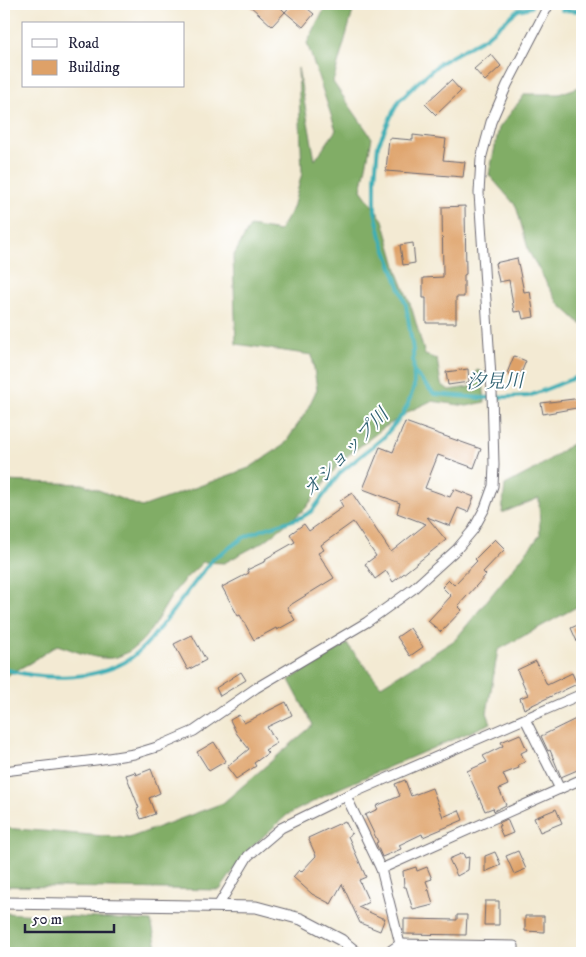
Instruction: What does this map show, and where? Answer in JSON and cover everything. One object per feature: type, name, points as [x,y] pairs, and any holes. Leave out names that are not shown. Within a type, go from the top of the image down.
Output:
[{"type":"street","points":[[4,771],[134,754],[157,747],[194,731],[256,688],[368,622],[413,589],[457,549],[473,530],[485,508],[493,486],[492,392],[480,203],[481,159],[491,122],[507,85],[549,4]]},
{"type":"street","points":[[218,906],[248,856],[281,828],[346,796],[582,694]]},
{"type":"street","points":[[526,719],[560,789]]},
{"type":"street","points":[[381,869],[582,779]]},
{"type":"street","points":[[346,796],[381,869],[400,944]]},
{"type":"street","points":[[4,903],[256,907],[302,919],[341,940],[357,953]]},
{"type":"street","points":[[387,953],[400,944],[514,946],[514,953]]},
{"type":"green space","points":[[327,4],[355,4],[333,82],[372,138],[361,190],[383,220],[425,355],[437,359],[441,384],[449,390],[476,386],[477,370],[482,372],[485,402],[467,406],[431,401],[410,411],[382,429],[341,461],[305,509],[265,541],[224,563],[203,562],[179,586],[146,636],[128,652],[117,657],[102,658],[86,655],[57,645],[4,677],[4,481],[83,484],[142,507],[249,468],[284,445],[306,412],[317,389],[312,355],[236,344],[233,257],[250,226],[279,231],[293,208],[302,173],[298,68],[315,160],[336,130],[307,43]]},
{"type":"green space","points":[[582,86],[582,325],[558,303],[529,252],[516,206],[489,175],[499,128],[525,94],[559,94]]},
{"type":"green space","points":[[582,437],[582,604],[498,650],[487,713],[491,723],[340,788],[287,815],[247,851],[220,890],[4,886],[4,828],[129,838],[223,803],[313,725],[289,680],[347,644],[381,686],[455,640],[540,535],[539,498],[502,513],[505,485],[537,468]]},
{"type":"green space","points":[[4,913],[151,921],[157,947],[174,953],[4,953]]},
{"type":"building","points":[[248,4],[277,4],[285,12],[272,26]]},
{"type":"building","points":[[292,4],[302,4],[314,14],[303,27],[285,12]]},
{"type":"building","points":[[491,54],[501,66],[485,81],[474,69]]},
{"type":"building","points":[[451,80],[461,91],[436,115],[425,104]]},
{"type":"building","points":[[413,135],[446,139],[443,160],[465,162],[463,177],[386,171],[389,138],[413,140]]},
{"type":"building","points":[[465,206],[466,274],[464,275],[464,297],[456,297],[456,323],[426,323],[426,298],[423,298],[423,278],[443,277],[442,207]]},
{"type":"building","points":[[413,243],[415,263],[403,265],[400,245]]},
{"type":"building","points":[[517,258],[524,292],[530,291],[534,317],[523,319],[521,311],[514,312],[509,280],[499,282],[495,263]]},
{"type":"building","points":[[514,356],[526,361],[519,378],[507,373]]},
{"type":"building","points":[[468,369],[469,382],[448,385],[446,372]]},
{"type":"building","points":[[582,398],[582,407],[543,414],[541,403]]},
{"type":"building","points":[[405,422],[481,449],[474,468],[438,455],[425,488],[450,497],[454,489],[474,497],[468,512],[458,508],[450,526],[427,517],[446,540],[393,582],[386,571],[375,579],[365,564],[376,556],[353,522],[321,545],[324,550],[318,553],[334,578],[287,607],[295,620],[254,640],[222,587],[249,573],[247,570],[266,561],[265,559],[295,542],[290,534],[304,524],[309,531],[343,507],[340,501],[352,493],[391,552],[426,524],[397,513],[400,503],[363,489],[380,447],[393,452]]},
{"type":"building","points":[[495,539],[505,549],[483,572],[486,575],[458,606],[462,610],[441,632],[428,621],[451,596],[442,587],[449,580],[454,585],[477,561],[475,559]]},
{"type":"building","points":[[582,623],[582,653],[571,628]]},
{"type":"building","points":[[410,628],[423,647],[410,656],[397,637]]},
{"type":"building","points":[[192,635],[206,660],[188,670],[174,644]]},
{"type":"building","points":[[536,661],[547,685],[572,673],[577,684],[524,709],[520,698],[528,695],[517,670]]},
{"type":"building","points":[[241,672],[246,680],[220,696],[216,688]]},
{"type":"building","points":[[286,702],[292,715],[267,727],[277,743],[265,750],[268,753],[254,763],[256,766],[236,779],[227,767],[249,749],[237,734],[230,720],[239,715],[244,723]]},
{"type":"building","points":[[582,716],[582,768],[561,777],[550,750],[548,751],[541,736]]},
{"type":"building","points":[[520,734],[527,750],[521,753],[525,762],[518,765],[519,768],[503,774],[508,785],[499,789],[506,805],[494,811],[493,808],[485,811],[467,771],[487,762],[483,756],[503,746],[501,742]]},
{"type":"building","points":[[214,742],[226,761],[209,771],[197,752]]},
{"type":"building","points":[[151,769],[160,793],[149,798],[155,814],[141,819],[137,809],[139,808],[126,775],[135,772],[136,775]]},
{"type":"building","points":[[405,780],[411,796],[432,788],[443,817],[459,810],[463,820],[423,837],[422,834],[399,845],[401,849],[382,857],[376,843],[378,842],[365,815],[378,809],[376,806],[400,796],[395,784]]},
{"type":"building","points":[[556,809],[562,823],[540,832],[534,818]]},
{"type":"building","points":[[507,819],[513,833],[503,837],[498,826],[500,826],[499,823]]},
{"type":"building","points":[[345,821],[352,834],[348,836],[366,877],[359,880],[369,902],[358,907],[385,918],[380,931],[360,923],[342,884],[331,904],[312,894],[293,877],[299,870],[301,872],[316,856],[308,838]]},
{"type":"building","points":[[518,851],[526,869],[514,874],[506,856]]},
{"type":"building","points":[[495,852],[501,865],[485,872],[485,856]]},
{"type":"building","points":[[463,853],[465,858],[469,857],[468,870],[457,876],[449,859]]},
{"type":"building","points":[[416,867],[417,871],[427,867],[432,879],[426,881],[429,889],[427,890],[429,890],[433,905],[413,910],[406,887],[404,887],[403,871]]},
{"type":"building","points":[[485,901],[499,901],[499,925],[484,925]]},
{"type":"building","points":[[457,915],[467,915],[466,935],[404,934],[404,919],[457,920]]},
{"type":"building","points":[[525,916],[544,916],[544,932],[525,931]]},
{"type":"waterway","name":"オショップ川","points":[[4,669],[18,673],[65,677],[97,673],[125,662],[139,652],[151,639],[213,559],[243,538],[261,530],[302,517],[312,511],[341,472],[383,438],[403,414],[414,387],[413,350],[406,305],[381,237],[375,211],[378,145],[399,101],[416,84],[440,63],[486,37],[518,10],[531,7]]},
{"type":"waterway","name":"オショップ川","points":[[562,10],[582,11]]},
{"type":"waterway","name":"汐見川","points":[[414,372],[434,394],[482,398],[529,396],[582,375]]}]
